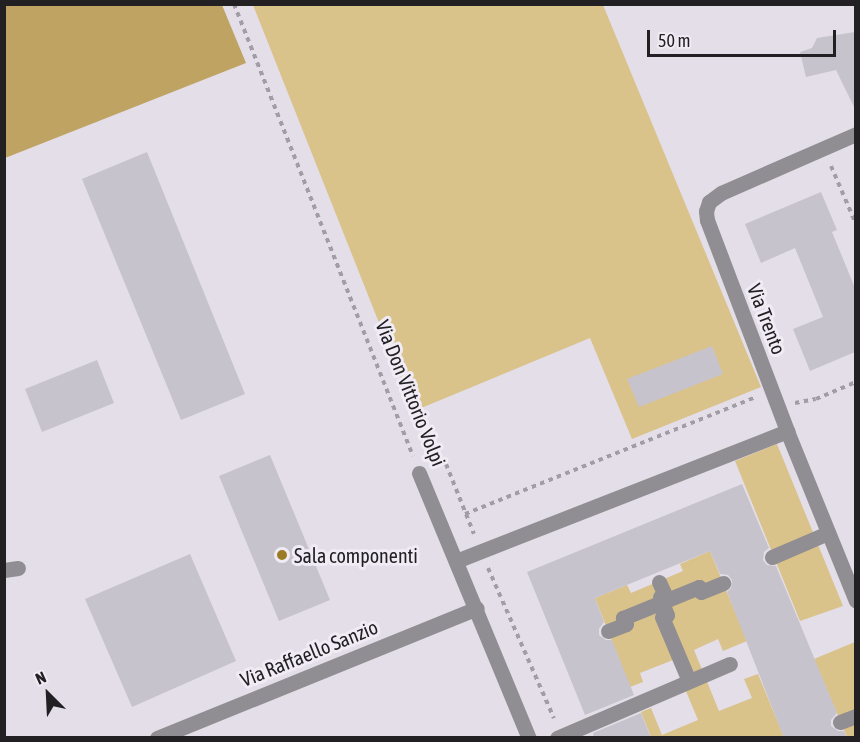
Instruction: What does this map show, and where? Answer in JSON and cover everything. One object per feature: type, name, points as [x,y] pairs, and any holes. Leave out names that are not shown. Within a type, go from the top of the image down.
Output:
[{"type":"street","name":"Via Trento","points":[[855,134],[721,193],[710,202],[706,211],[707,220],[787,431],[855,601]]},
{"type":"street","points":[[456,561],[787,431]]},
{"type":"street","name":"Via Don Vittorio Volpi","points":[[420,473],[529,738]]},
{"type":"street","points":[[772,557],[828,533]]},
{"type":"street","points":[[659,582],[665,595],[660,597],[667,615],[662,617],[689,681]]},
{"type":"street","points":[[608,631],[626,624],[624,618],[699,587],[701,592],[723,583]]},
{"type":"street","name":"Via Raffaello Sanzio","points":[[157,738],[477,608]]},
{"type":"street","points":[[560,736],[730,664]]},
{"type":"street","points":[[840,722],[855,716]]},
{"type":"path","name":"Via Don Vittorio Volpi","points":[[234,4],[420,473]]},
{"type":"path","points":[[824,149],[855,224]]},
{"type":"path","points":[[465,514],[761,396],[771,409],[816,399],[855,382]]},
{"type":"path","points":[[446,464],[465,514],[560,736]]},
{"type":"shaded area","points":[[5,4],[222,5],[246,63],[5,158]]},
{"type":"shaded area","points":[[253,5],[603,5],[761,387],[632,439],[590,338],[414,411]]},
{"type":"shaded area","points":[[777,444],[843,606],[800,621],[735,461]]},
{"type":"shaded area","points":[[710,551],[747,641],[723,651],[718,639],[694,650],[719,711],[752,698],[744,679],[758,674],[784,737],[651,737],[641,712],[651,708],[662,735],[698,720],[673,660],[640,673],[643,682],[630,687],[595,598],[627,585],[631,593],[683,571],[680,564]]},
{"type":"shaded area","points":[[855,642],[855,737],[847,737],[814,659]]},
{"type":"building","points":[[855,32],[855,109],[836,70],[806,77],[800,52],[812,48],[817,38]]},
{"type":"building","points":[[147,152],[245,394],[181,420],[82,179]]},
{"type":"building","points":[[821,192],[837,230],[832,232],[855,288],[855,352],[810,371],[793,329],[823,317],[795,248],[761,263],[745,224]]},
{"type":"building","points":[[712,346],[723,374],[639,407],[627,379]]},
{"type":"building","points":[[97,360],[114,403],[42,432],[25,389]]},
{"type":"building","points":[[270,455],[330,600],[279,621],[219,476]]},
{"type":"building","points":[[742,484],[769,548],[764,552],[763,560],[767,565],[776,566],[837,713],[831,720],[831,726],[838,731],[844,731],[847,738],[784,738],[727,592],[731,588],[732,580],[728,575],[720,574],[710,551],[595,598],[604,622],[599,629],[599,635],[606,640],[612,640],[634,695],[585,715],[527,572]]},
{"type":"building","points":[[190,554],[236,661],[132,707],[85,599]]},
{"type":"building","points":[[641,713],[651,738],[594,738],[593,733]]},
{"type":"place","name":"Sala componenti","points":[[282,555]]}]
